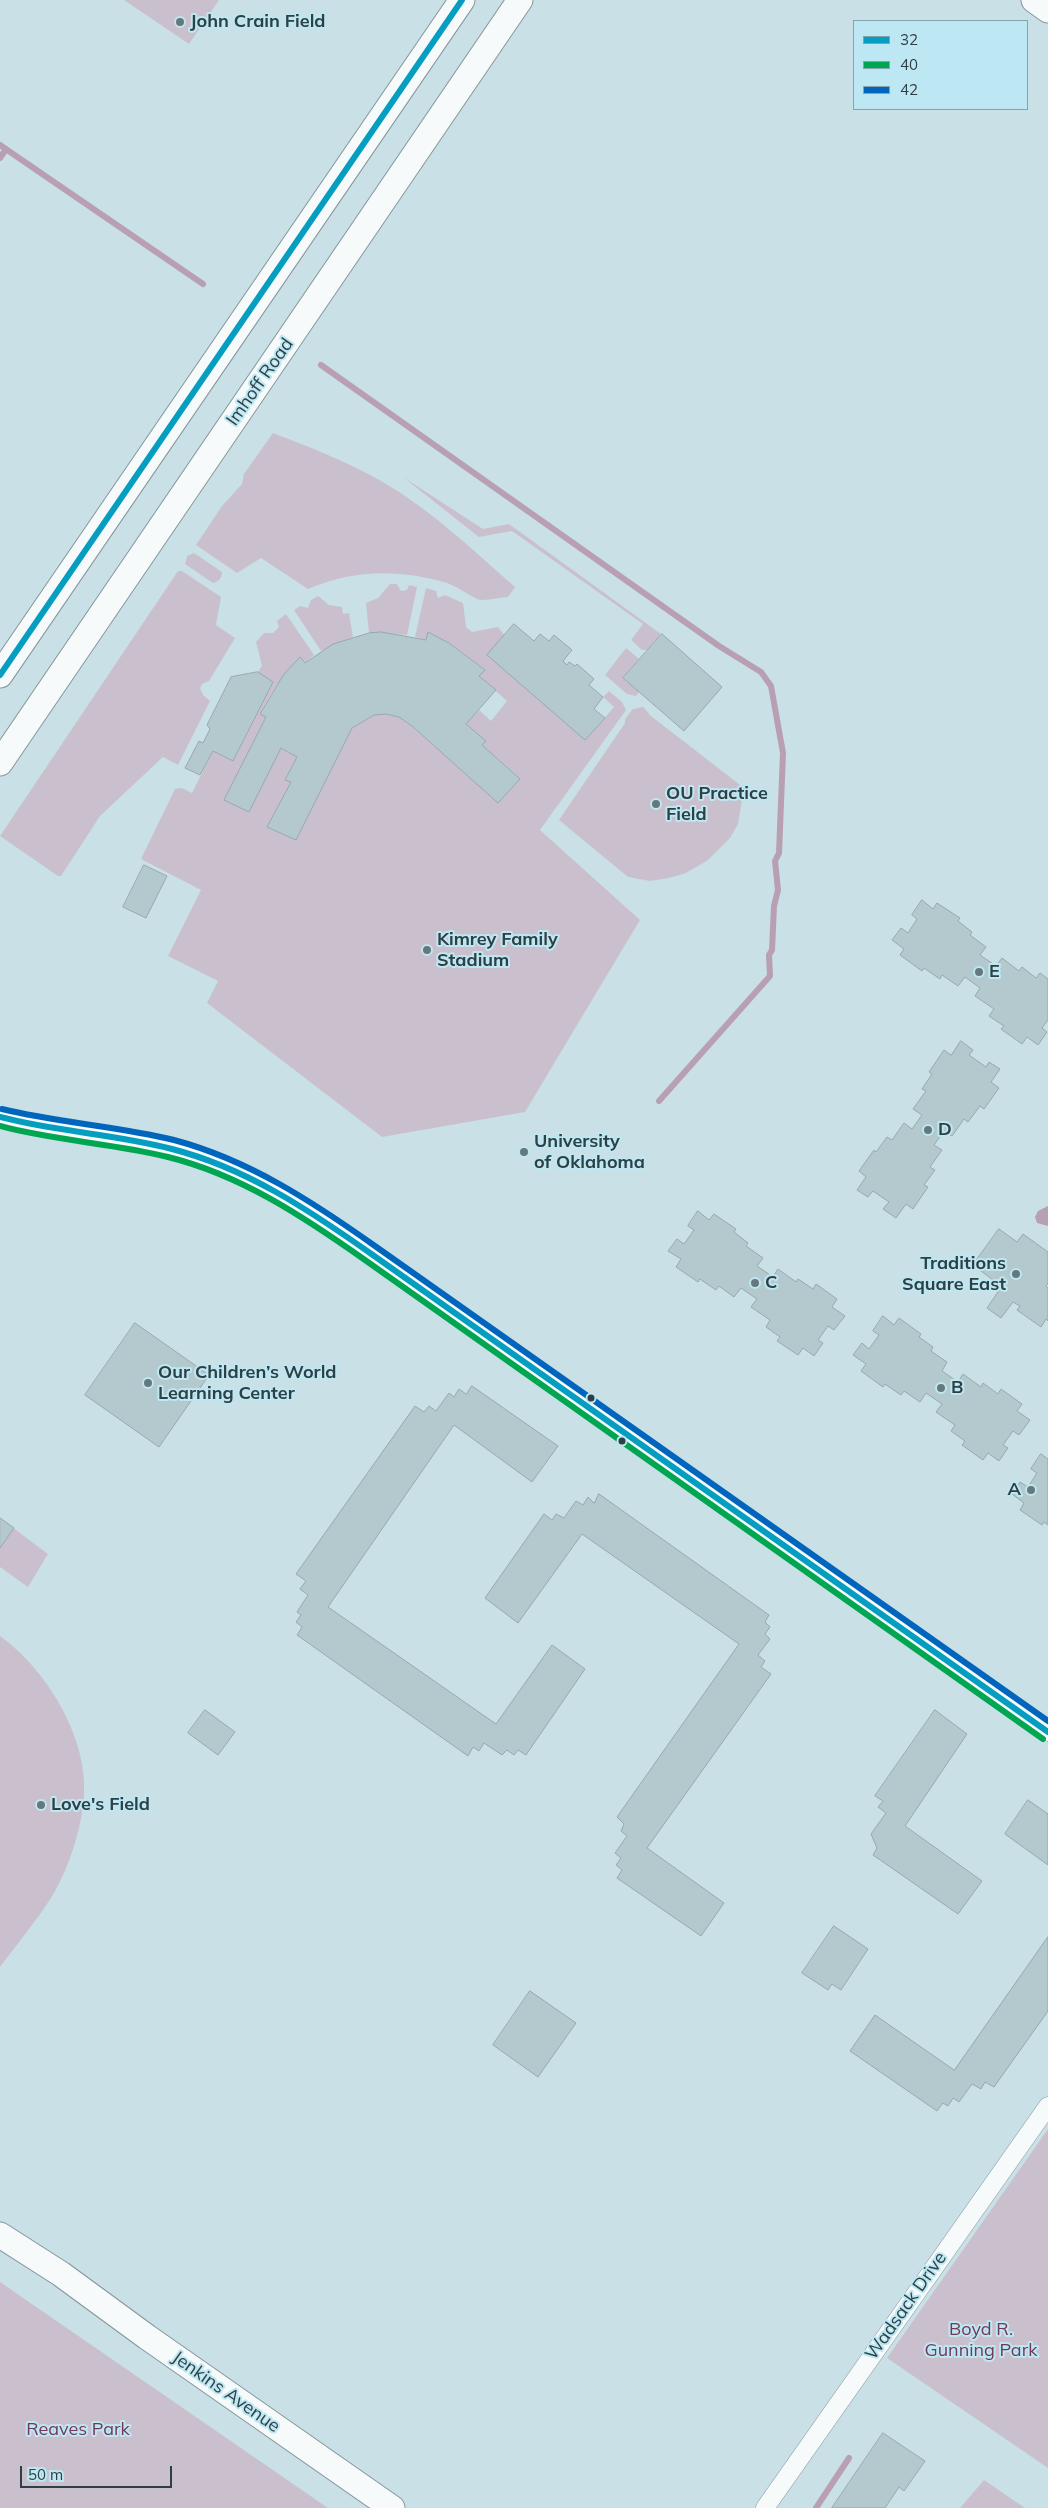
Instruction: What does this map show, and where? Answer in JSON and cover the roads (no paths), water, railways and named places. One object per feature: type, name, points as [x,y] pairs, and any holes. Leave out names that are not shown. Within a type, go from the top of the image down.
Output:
[{"type":"main road","points":[[0,675],[462,0]]},
{"type":"main road","name":"Imhoff Road","points":[[0,763],[520,0]]},
{"type":"main road","points":[[1034,0],[1048,10]]},
{"type":"main road","name":"Jenkins Avenue","points":[[0,2217],[61,2274]]},
{"type":"main road","name":"Jenkins Avenue","points":[[0,2235],[61,2274],[147,2337],[392,2508]]},
{"type":"street","points":[[0,1117],[38,1127],[150,1144],[193,1154],[225,1166],[282,1196],[402,1276],[1048,1732]]},
{"type":"street","name":"Wadsack Drive","points":[[765,2508],[1048,2106]]},
{"type":"waterway","points":[[0,145],[203,284]]},
{"type":"waterway","points":[[0,158],[6,149]]},
{"type":"waterway","points":[[321,365],[719,646],[761,672],[771,686],[783,753],[779,853],[775,861],[778,890],[774,906],[772,950],[769,955],[770,976],[659,1101]]},
{"type":"waterway","points":[[816,2508],[849,2458]]},
{"type":"place","name":"John Crain Field","points":[[180,22]]},
{"type":"place","name":"OU Practice Field","points":[[656,804]]},
{"type":"place","name":"Kimrey Family Stadium","points":[[427,950]]},
{"type":"place","name":"E","points":[[979,972]]},
{"type":"place","name":"D","points":[[928,1130]]},
{"type":"place","name":"University of Oklahoma","points":[[524,1152]]},
{"type":"place","name":"Traditions Square East","points":[[1016,1274]]},
{"type":"place","name":"C","points":[[755,1283]]},
{"type":"place","name":"Our Children’s World Learning Center","points":[[148,1383]]},
{"type":"place","name":"B","points":[[941,1388]]},
{"type":"place","name":"A","points":[[1031,1490]]},
{"type":"place","name":"Love's Field","points":[[41,1805]]},
{"type":"park label","name":"Boyd R. Gunning Park","points":[[981,2340]]},
{"type":"park label","name":"Reaves Park","points":[[78,2430]]}]
